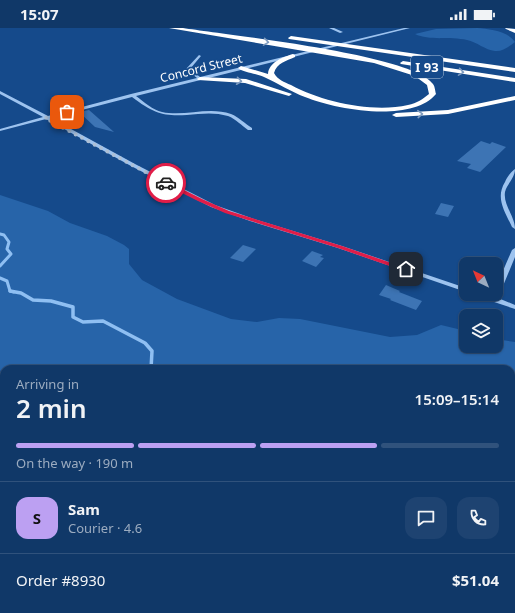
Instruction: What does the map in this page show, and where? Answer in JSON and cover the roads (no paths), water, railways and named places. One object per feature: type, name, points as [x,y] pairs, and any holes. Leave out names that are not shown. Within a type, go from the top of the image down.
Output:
[{"type":"highway","points":[[172,28],[297,47],[391,65],[414,72],[430,83],[433,89],[433,94],[426,101],[412,106],[394,109],[372,109],[340,105],[312,98],[274,79],[254,71],[241,68]]},
{"type":"highway","points":[[508,28],[515,30]]},
{"type":"highway","name":"I 93","points":[[285,37],[515,70]]},
{"type":"highway","points":[[359,47],[507,62]]},
{"type":"highway","name":"I 93","points":[[338,54],[515,80]]},
{"type":"highway","points":[[274,79],[271,73],[274,66],[293,56]]},
{"type":"highway","points":[[241,68],[250,76],[294,96]]},
{"type":"highway","points":[[200,79],[246,81],[316,103],[350,110],[405,115],[448,112],[515,98]]},
{"type":"street","points":[[331,28],[341,32]]},
{"type":"street","name":"Concord Street","points":[[0,130],[132,95],[408,28]]},
{"type":"street","points":[[199,56],[188,69],[200,79]]},
{"type":"street","points":[[0,92],[45,118],[213,206],[459,288]]},
{"type":"street","points":[[132,95],[158,112],[175,115],[205,112],[220,113],[232,117],[250,129]]},
{"type":"street","points":[[515,171],[503,188],[502,196],[515,227]]},
{"type":"street","points":[[503,279],[515,250]]},
{"type":"street","points":[[497,301],[515,307]]},
{"type":"waterway","points":[[0,234],[4,235],[9,242],[7,249],[11,254],[0,266]]},
{"type":"waterway","points":[[0,278],[7,281],[10,291]]},
{"type":"waterway","points":[[10,291],[21,293],[33,300],[51,301],[73,307],[73,317],[83,322],[103,321],[145,343],[152,351],[151,365]]},
{"type":"waterway","points":[[10,291],[14,292]]}]
